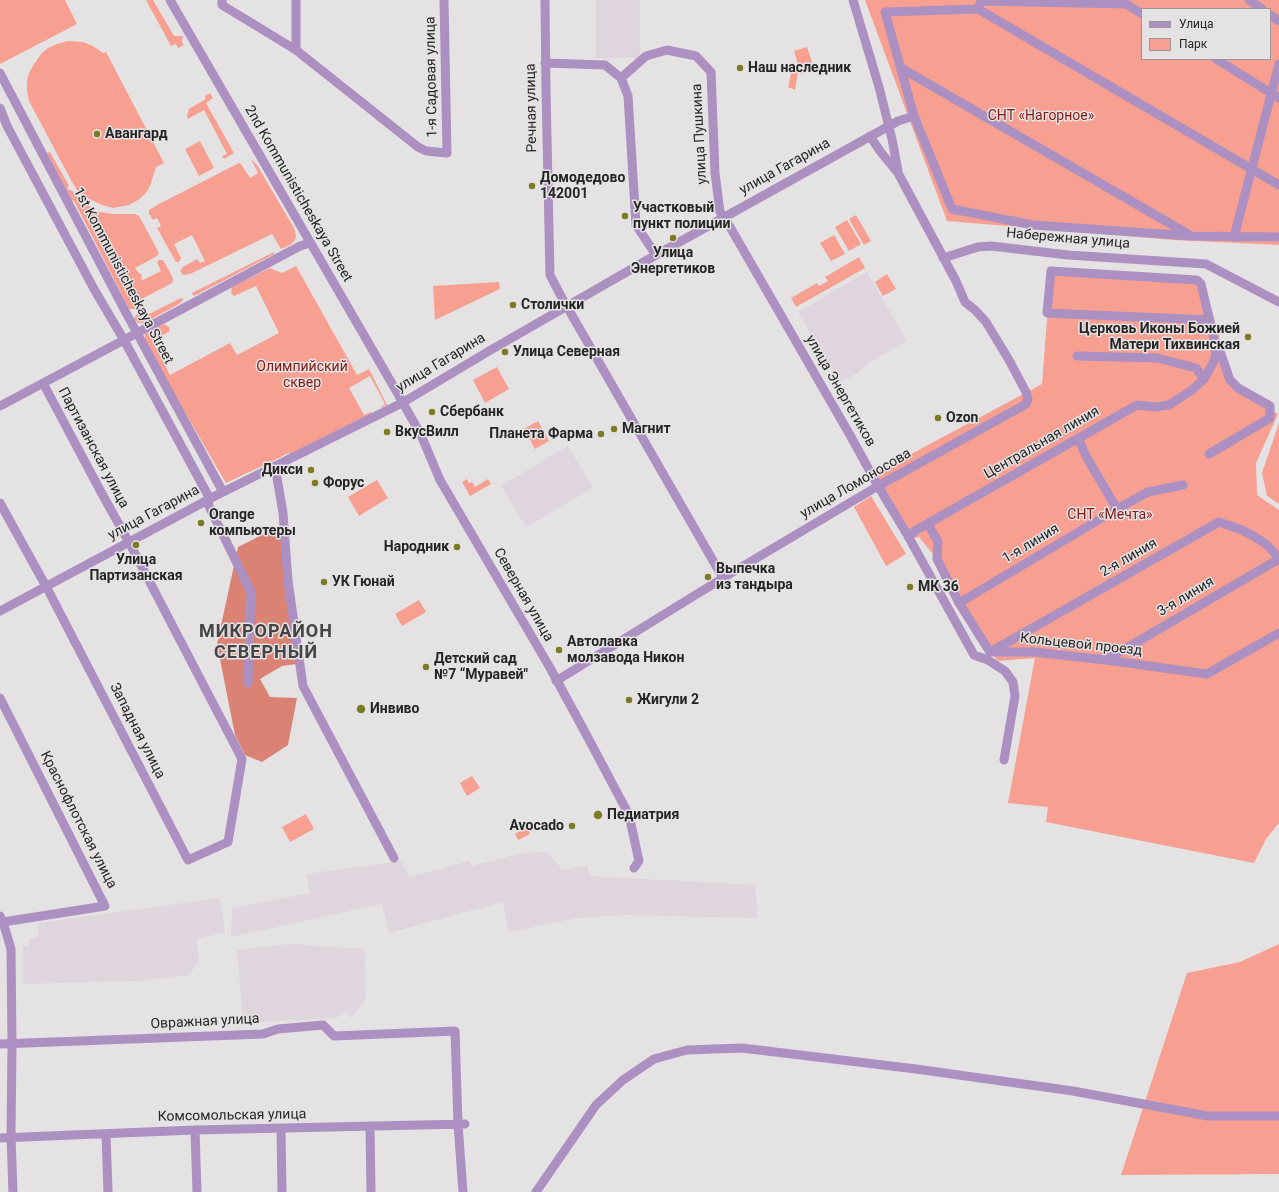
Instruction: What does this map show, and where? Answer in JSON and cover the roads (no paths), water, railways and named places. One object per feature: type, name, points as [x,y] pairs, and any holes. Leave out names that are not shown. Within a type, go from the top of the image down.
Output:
[{"type":"street","name":"2nd Kommunisticheskaya Street","points":[[170,0],[402,403]]},
{"type":"street","points":[[296,0],[296,50]]},
{"type":"street","name":"1-я Садовая улица","points":[[296,50],[418,147],[426,151],[447,153],[444,0]]},
{"type":"street","name":"Речная улица","points":[[545,0],[550,275],[723,578]]},
{"type":"street","points":[[853,0],[877,80],[898,173]]},
{"type":"street","points":[[1249,0],[1261,8]]},
{"type":"street","points":[[978,9],[981,1],[1126,4],[1141,13]]},
{"type":"street","points":[[222,2],[296,50]]},
{"type":"street","points":[[1279,185],[978,9],[885,12],[914,116],[952,209],[1033,225],[1191,236],[1279,237]]},
{"type":"street","name":"улица Пушкина","points":[[621,78],[646,56],[666,50],[696,56],[712,72],[715,173],[720,212],[723,218]]},
{"type":"street","points":[[1218,60],[1275,96]]},
{"type":"street","points":[[545,63],[605,65],[621,78],[628,96],[636,225],[656,255]]},
{"type":"street","points":[[1234,237],[1251,169],[1275,96],[1279,64]]},
{"type":"street","points":[[901,68],[1191,236]]},
{"type":"street","name":"1st Kommunisticheskaya Street","points":[[0,73],[137,334],[223,492]]},
{"type":"street","points":[[0,108],[4,126],[99,299],[124,340],[210,499],[208,504],[251,592],[248,683]]},
{"type":"street","name":"улица Гагарина","points":[[0,611],[223,492],[402,403],[489,350],[656,255],[870,136],[898,121],[914,116]]},
{"type":"street","points":[[870,136],[898,173],[943,258]]},
{"type":"street","points":[[880,151],[885,152],[891,150],[893,146]]},
{"type":"street","name":"улица Энергетиков","points":[[723,218],[734,234],[908,536],[974,655],[988,660],[1005,671],[1013,682],[1015,696],[1004,760]]},
{"type":"street","points":[[0,406],[300,246],[310,243]]},
{"type":"street","name":"Набережная улица","points":[[943,258],[984,246],[1052,253],[1206,264],[1279,302]]},
{"type":"street","points":[[1052,253],[1047,314],[1209,320]]},
{"type":"street","name":"улица Ломоносова","points":[[556,681],[723,578],[878,486],[1026,404],[1028,399],[1026,392],[1012,367],[986,322],[965,302],[956,281],[943,258]]},
{"type":"street","points":[[1051,271],[1197,280],[1201,284],[1216,348],[1220,351],[1230,380],[1238,388],[1270,406],[1270,418],[1209,454]]},
{"type":"street","name":"Центральная линия","points":[[908,536],[1137,405],[1155,407],[1168,405],[1192,390],[1204,379],[1215,359],[1216,348]]},
{"type":"street","points":[[1076,356],[1157,358],[1196,368],[1204,379]]},
{"type":"street","name":"Партизанская улица","points":[[43,383],[242,759]]},
{"type":"street","name":"Северная улица","points":[[402,403],[421,435],[440,480],[565,695],[629,815],[639,861],[634,868]]},
{"type":"street","points":[[1078,438],[1087,458],[1117,509]]},
{"type":"street","points":[[275,466],[283,513],[288,581],[303,686],[394,858]]},
{"type":"street","name":"1-я линия","points":[[959,603],[1148,492],[1184,485]]},
{"type":"street","name":"Западная улица","points":[[0,503],[46,586],[188,860],[228,842],[242,759]]},
{"type":"street","name":"2-я линия","points":[[990,652],[1220,522],[1242,530],[1255,537],[1267,545],[1279,558]]},
{"type":"street","points":[[928,524],[938,542],[936,559],[959,603],[990,652]]},
{"type":"street","name":"3-я линия","points":[[1106,660],[1279,558]]},
{"type":"street","name":"Кольцевой проезд","points":[[990,652],[1034,652],[1207,674],[1279,633]]},
{"type":"street","name":"Краснофлотская улица","points":[[0,698],[105,906],[2,919]]},
{"type":"street","points":[[2,919],[11,949],[11,1137],[13,1192]]},
{"type":"street","name":"Овражная улица","points":[[0,1044],[263,1034],[278,1029],[322,1025],[334,1036],[455,1031],[461,1124]]},
{"type":"street","points":[[536,1192],[596,1105],[623,1080],[654,1060],[687,1050],[750,1048],[916,1068],[1073,1091],[1208,1116],[1279,1116]]},
{"type":"street","points":[[461,1124],[463,1192]]},
{"type":"street","name":"Комсомольская улица","points":[[0,1138],[195,1130],[461,1124]]},
{"type":"street","points":[[370,1126],[371,1192]]},
{"type":"street","points":[[281,1129],[282,1192]]},
{"type":"street","points":[[195,1130],[196,1192]]},
{"type":"street","points":[[106,1134],[108,1192]]},
{"type":"place","name":"Наш наследник","points":[[740,68]]},
{"type":"place","name":"Авангард","points":[[97,134]]},
{"type":"place","name":"Домодедово 142001","points":[[532,186]]},
{"type":"place","name":"Участковый пункт полиции","points":[[625,216]]},
{"type":"place","name":"Улица Энергетиков","points":[[673,238]]},
{"type":"place","name":"Столички","points":[[513,305]]},
{"type":"place","name":"Церковь Иконы Божией Матери Тихвинская","points":[[1248,337]]},
{"type":"place","name":"Улица Северная","points":[[505,352]]},
{"type":"place","name":"Сбербанк","points":[[432,412]]},
{"type":"place","name":"Ozon","points":[[938,418]]},
{"type":"place","name":"Магнит","points":[[614,429]]},
{"type":"place","name":"ВкусВилл","points":[[387,432]]},
{"type":"place","name":"Планета Фарма","points":[[601,434]]},
{"type":"place","name":"Дикси","points":[[311,470]]},
{"type":"place","name":"Форус","points":[[315,483]]},
{"type":"place","name":"Orange компьютеры","points":[[201,523]]},
{"type":"place","name":"Улица Партизанская","points":[[136,545]]},
{"type":"place","name":"Народник","points":[[457,547]]},
{"type":"place","name":"Выпечка из тандыра","points":[[708,577]]},
{"type":"place","name":"УК Гюнай","points":[[324,582]]},
{"type":"place","name":"МК 36","points":[[910,587]]},
{"type":"place","name":"Автолавка молзавода Никон","points":[[559,650]]},
{"type":"place","name":"Детский сад №7 “Муравей\"","points":[[426,667]]},
{"type":"place","name":"Жигули 2","points":[[629,700]]},
{"type":"place","name":"Инвиво","points":[[361,709]]},
{"type":"place","name":"Педиатрия","points":[[598,815]]},
{"type":"place","name":"Avocado","points":[[572,826]]},
{"type":"district","name":"МИКРОРАЙОН СЕВЕРНЫЙ","points":[[266,642]]},
{"type":"park label","name":"СНТ «Нагорное»","points":[[1041,116]]},
{"type":"park label","name":"Олимпийский сквер","points":[[302,376]]},
{"type":"park label","name":"СНТ «Мечта»","points":[[1110,515]]}]
